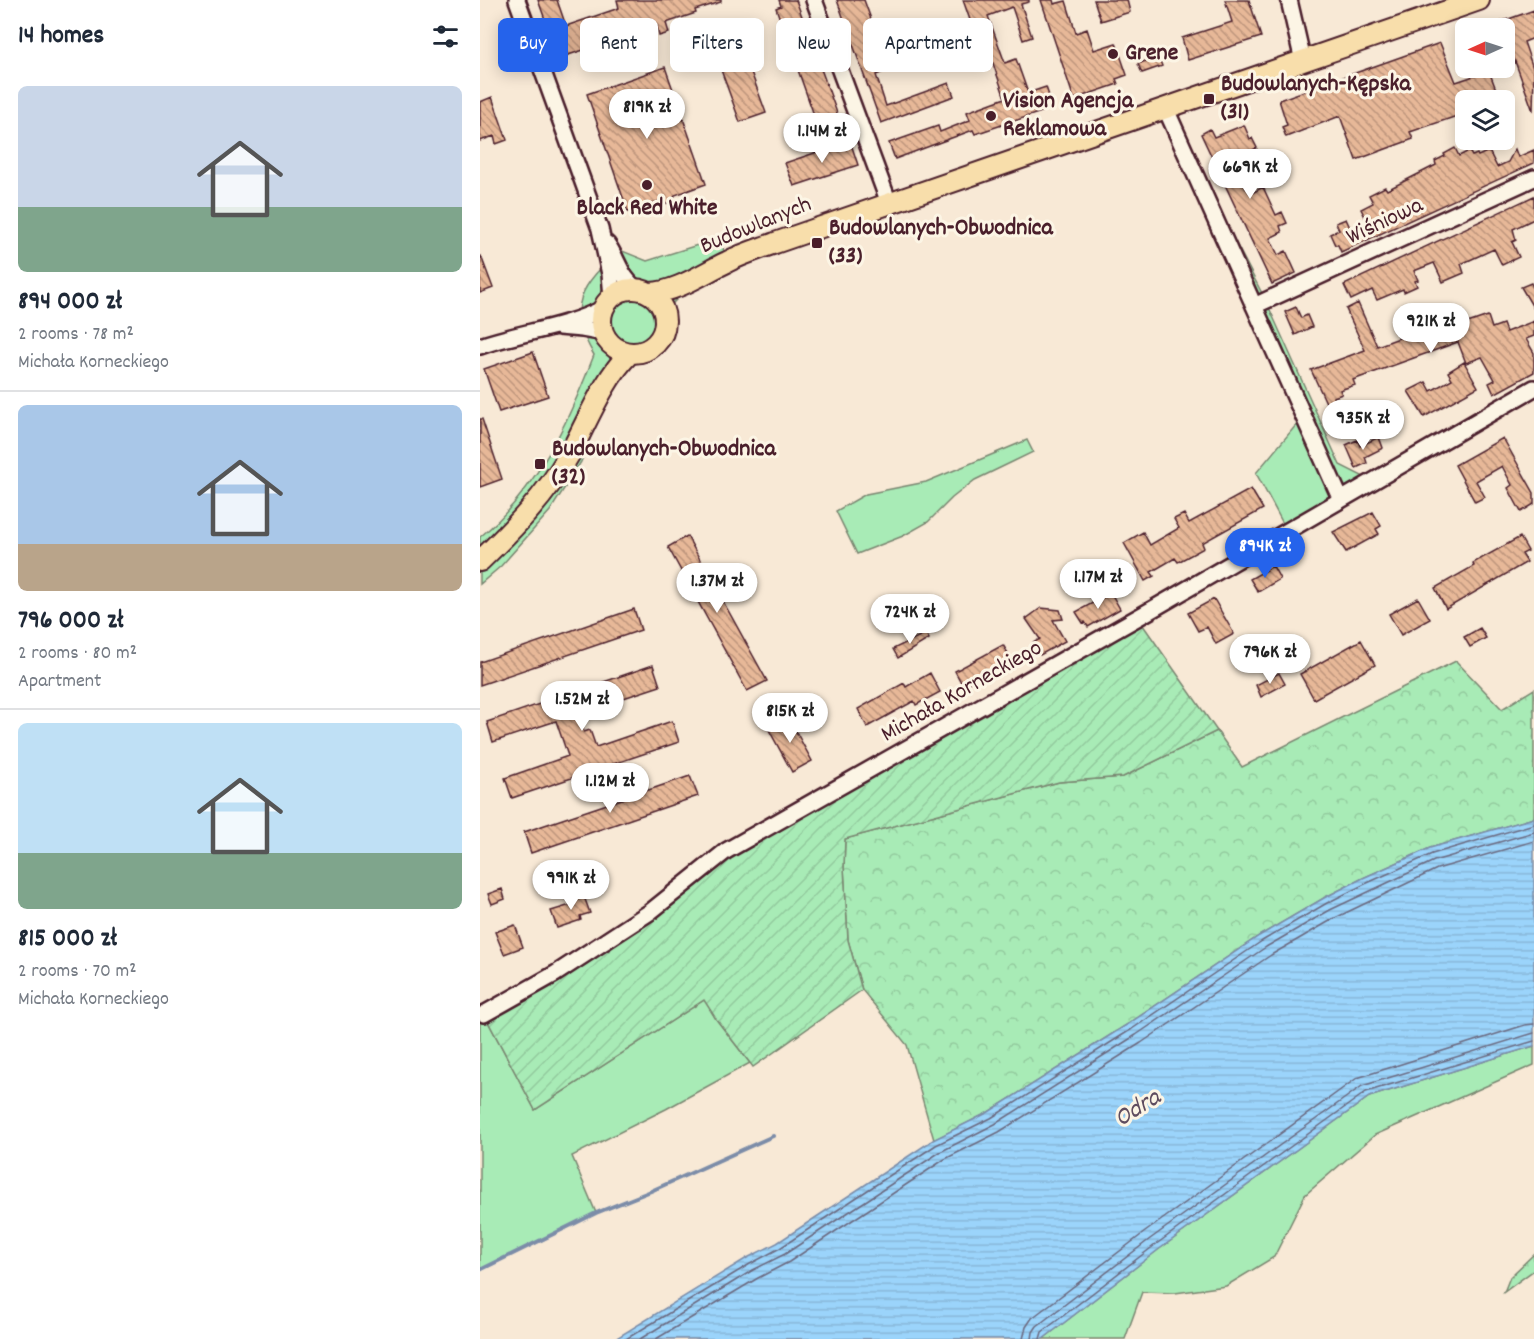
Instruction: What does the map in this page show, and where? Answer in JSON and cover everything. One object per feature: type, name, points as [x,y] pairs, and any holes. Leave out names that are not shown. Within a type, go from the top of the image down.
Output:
[{"type":"main road","name":"Budowlanych","points":[[644,291],[658,293],[699,277],[751,251],[1479,0]]},
{"type":"main road","name":"Budowlanych","points":[[665,318],[669,307],[699,277]]},
{"type":"main road","points":[[601,394],[609,351],[601,325],[608,302],[621,291],[644,291],[658,301],[665,318],[661,336],[656,344],[640,352],[630,353],[621,351],[606,337]]},
{"type":"main road","points":[[480,561],[520,522],[555,477],[601,394],[630,353]]},
{"type":"street","points":[[480,346],[595,313],[608,302],[603,239],[517,0]]},
{"type":"street","points":[[814,0],[890,203]]},
{"type":"street","points":[[1289,0],[1303,61]]},
{"type":"street","points":[[1165,107],[1341,500]]},
{"type":"street","name":"Wiśniowa","points":[[1254,306],[1534,178]]},
{"type":"street","points":[[603,239],[614,253],[628,284],[644,291]]},
{"type":"street","points":[[550,327],[582,329],[606,337]]},
{"type":"street","name":"Michała Korneckiego","points":[[484,1014],[555,974],[650,912],[726,851],[1151,610],[1534,388]]},
{"type":"green space","points":[[1165,107],[1266,301],[1340,465],[1372,481],[1287,531],[1256,473],[1303,417]]},
{"type":"green space","points":[[720,238],[727,262],[697,281],[671,305],[660,338],[652,346],[630,353],[606,398],[581,462],[550,511],[501,566],[480,584],[480,537],[518,498],[549,454],[573,406],[594,355],[580,323],[579,309],[587,286],[595,274],[620,250],[647,261]]},
{"type":"green space","points":[[1027,440],[1033,452],[975,480],[952,498],[928,522],[903,536],[857,554],[836,511],[866,494],[926,482]]},
{"type":"green space","points":[[1138,618],[1217,731],[1123,777],[1059,782],[845,839],[844,867],[848,940],[862,990],[753,1067],[704,1000],[535,1110],[484,1014],[555,974],[726,851]]},
{"type":"green space","points":[[1456,661],[1502,709],[1534,689],[1534,818],[1430,848],[1324,898],[1259,936],[1128,1024],[987,1113],[934,1140],[907,1045],[862,990],[848,940],[844,867],[845,839],[1059,782],[1123,777],[1217,731],[1242,767]]},
{"type":"green space","points":[[705,999],[716,1019],[750,1063],[666,1109],[572,1156],[596,1213],[480,1270],[480,1016],[484,1014],[535,1110]]},
{"type":"green space","points":[[1534,1046],[1534,1065],[1375,1135],[1305,1195],[1274,1257],[1226,1286],[1175,1293],[1142,1292],[1125,1339],[1043,1339],[1158,1250],[1369,1097]]},
{"type":"green space","points":[[1534,1254],[1534,1270],[1504,1292],[1510,1277]]},
{"type":"water","name":"Odra","points":[[1534,818],[1534,1046],[1369,1097],[1158,1250],[1043,1339],[615,1339],[747,1258],[777,1243],[933,1140],[987,1113],[1128,1024],[1259,936],[1324,898],[1430,848]]},
{"type":"building","points":[[538,0],[557,0],[563,18],[545,18]]},
{"type":"building","points":[[617,0],[721,0],[721,2],[695,10],[696,13],[681,18],[670,18],[670,22],[666,23],[669,33],[659,36],[658,18],[590,18],[619,8]]},
{"type":"building","points":[[779,0],[796,0],[803,18],[780,18],[776,8],[781,6]]},
{"type":"building","points":[[837,0],[864,0],[871,18],[863,18],[863,72],[883,72],[876,75],[886,106],[949,83],[954,96],[881,123],[851,39],[851,18],[843,18]]},
{"type":"building","points":[[963,0],[1029,0],[1021,4],[1032,37],[1023,40],[1012,7],[988,16],[989,18],[969,18]]},
{"type":"building","points":[[1041,0],[1053,0],[1054,4],[1066,1],[1076,33],[1087,29],[1094,50],[1116,43],[1127,75],[1116,79],[1118,84],[1074,99]]},
{"type":"building","points":[[1094,0],[1127,0],[1130,12],[1101,21]]},
{"type":"building","points":[[1225,0],[1249,0],[1261,37],[1188,60],[1182,38],[1232,22]]},
{"type":"building","points":[[1534,10],[1534,38],[1524,42],[1534,71],[1533,111],[1515,61],[1515,18],[1511,18]]},
{"type":"building","points":[[580,21],[580,51],[568,55],[568,25]]},
{"type":"building","points":[[993,30],[1005,63],[1016,59],[1028,93],[1046,87],[1053,108],[975,134],[973,130],[895,159],[889,143],[938,126],[940,132],[970,120],[967,112],[1005,98],[993,64]]},
{"type":"building","points":[[1440,43],[1456,82],[1468,78],[1492,78],[1496,90],[1455,90],[1455,117],[1410,132],[1413,139],[1356,160],[1340,116],[1286,137],[1282,127],[1287,125],[1279,100]]},
{"type":"building","points":[[1158,56],[1162,66],[1142,73],[1138,64]]},
{"type":"building","points":[[665,67],[706,184],[675,195],[672,202],[665,204],[659,201],[628,212],[587,94],[651,72],[658,72],[658,69]]},
{"type":"building","points":[[722,72],[751,72],[766,113],[740,122]]},
{"type":"building","points":[[799,72],[822,72],[841,124],[820,132]]},
{"type":"building","points":[[492,97],[507,140],[496,144],[494,136],[480,141],[480,102]]},
{"type":"building","points":[[1244,125],[1257,148],[1244,154],[1249,166],[1238,171],[1246,188],[1248,187],[1252,193],[1263,187],[1276,215],[1282,212],[1287,223],[1280,226],[1282,232],[1270,238],[1278,255],[1286,251],[1296,273],[1272,284],[1201,134],[1210,129],[1214,137]]},
{"type":"building","points":[[850,141],[858,165],[794,186],[785,163]]},
{"type":"building","points":[[1455,148],[1459,156],[1469,151],[1472,156],[1477,154],[1478,156],[1489,151],[1497,167],[1508,162],[1515,149],[1518,157],[1534,150],[1534,163],[1341,252],[1330,234],[1339,230],[1336,223],[1346,219],[1353,234],[1370,226],[1361,209],[1373,203],[1369,195],[1385,187],[1387,190],[1436,165],[1435,161],[1445,156],[1444,154]]},
{"type":"building","points":[[1534,196],[1534,219],[1513,229],[1516,240],[1512,242],[1519,257],[1502,265],[1494,249],[1461,264],[1464,273],[1443,282],[1434,263],[1414,271],[1418,280],[1415,281],[1417,286],[1404,292],[1403,289],[1377,300],[1372,290],[1351,300],[1344,285]]},
{"type":"building","points":[[480,257],[493,288],[480,293]]},
{"type":"building","points":[[1531,283],[1534,289],[1534,309],[1521,287]]},
{"type":"building","points":[[1358,303],[1377,346],[1424,329],[1427,337],[1488,316],[1492,328],[1503,324],[1506,332],[1534,321],[1534,336],[1526,339],[1534,353],[1534,372],[1494,394],[1489,383],[1495,380],[1482,357],[1466,363],[1458,342],[1353,380],[1355,385],[1340,390],[1342,394],[1334,397],[1343,416],[1334,420],[1311,370],[1365,350],[1346,309]]},
{"type":"building","points":[[1296,307],[1301,318],[1307,315],[1312,327],[1295,335],[1285,312]]},
{"type":"building","points":[[533,352],[548,396],[499,412],[484,369]]},
{"type":"building","points":[[1464,362],[1478,387],[1424,417],[1408,391],[1426,382],[1431,391],[1452,379],[1448,372]]},
{"type":"building","points":[[480,419],[482,419],[502,479],[480,487]]},
{"type":"building","points":[[1379,437],[1383,448],[1365,457],[1367,463],[1356,468],[1346,445],[1357,440],[1360,446]]},
{"type":"building","points":[[1503,438],[1534,493],[1534,504],[1521,512],[1508,488],[1512,485],[1502,466],[1476,481],[1485,497],[1475,502],[1455,465]]},
{"type":"building","points":[[1251,489],[1263,509],[1202,543],[1204,548],[1178,562],[1175,558],[1151,572],[1154,576],[1145,581],[1124,543],[1143,532],[1150,545],[1179,528],[1174,519],[1184,514],[1189,523]]},
{"type":"building","points":[[1373,512],[1381,526],[1376,529],[1379,534],[1346,552],[1333,532]]},
{"type":"building","points":[[687,536],[767,681],[747,691],[668,547]]},
{"type":"building","points":[[1520,537],[1528,551],[1522,554],[1527,562],[1446,609],[1435,588],[1474,566],[1473,563]]},
{"type":"building","points":[[1273,566],[1280,579],[1258,592],[1250,579]]},
{"type":"building","points":[[1111,593],[1120,609],[1088,627],[1076,612]]},
{"type":"building","points":[[1418,598],[1430,619],[1401,635],[1389,614]]},
{"type":"building","points":[[1214,599],[1234,634],[1216,644],[1207,627],[1198,631],[1188,613]]},
{"type":"building","points":[[1041,608],[1060,610],[1063,619],[1053,620],[1065,641],[1040,655],[1033,643],[1040,639],[1026,619]]},
{"type":"building","points":[[634,609],[641,630],[480,685],[480,662]]},
{"type":"building","points":[[1480,628],[1486,638],[1470,647],[1464,637]]},
{"type":"building","points":[[926,633],[929,639],[898,658],[893,649]]},
{"type":"building","points":[[1361,640],[1375,665],[1314,699],[1300,674]]},
{"type":"building","points":[[1003,645],[1012,660],[963,686],[955,671]]},
{"type":"building","points":[[653,665],[660,686],[578,713],[584,732],[590,730],[596,747],[672,721],[679,742],[512,798],[505,778],[568,756],[556,721],[493,742],[487,722]]},
{"type":"building","points":[[930,673],[940,692],[916,705],[914,701],[867,727],[858,709],[904,683],[906,687]]},
{"type":"building","points":[[1279,673],[1285,684],[1261,697],[1256,685]]},
{"type":"building","points":[[788,717],[812,761],[792,772],[768,728]]},
{"type":"building","points":[[690,776],[698,796],[531,853],[524,832]]},
{"type":"building","points":[[502,889],[505,899],[492,904],[488,894]]},
{"type":"building","points":[[582,891],[590,913],[580,916],[581,920],[557,928],[551,911],[574,904],[571,895]]},
{"type":"building","points":[[515,925],[523,947],[504,954],[495,932]]},
{"type":"waterway","points":[[480,1270],[596,1213],[773,1136]]},
{"type":"place","name":"Grene","points":[[1113,54]]},
{"type":"place","name":"Budowlanych-Kępska (31)","points":[[1209,99]]},
{"type":"place","name":"Vision Agencja Reklamowa","points":[[991,116]]},
{"type":"place","name":"Black Red White","points":[[647,185]]},
{"type":"place","name":"Budowlanych-Obwodnica (33)","points":[[817,243]]},
{"type":"place","name":"Budowlanych-Obwodnica (32)","points":[[540,464]]}]
